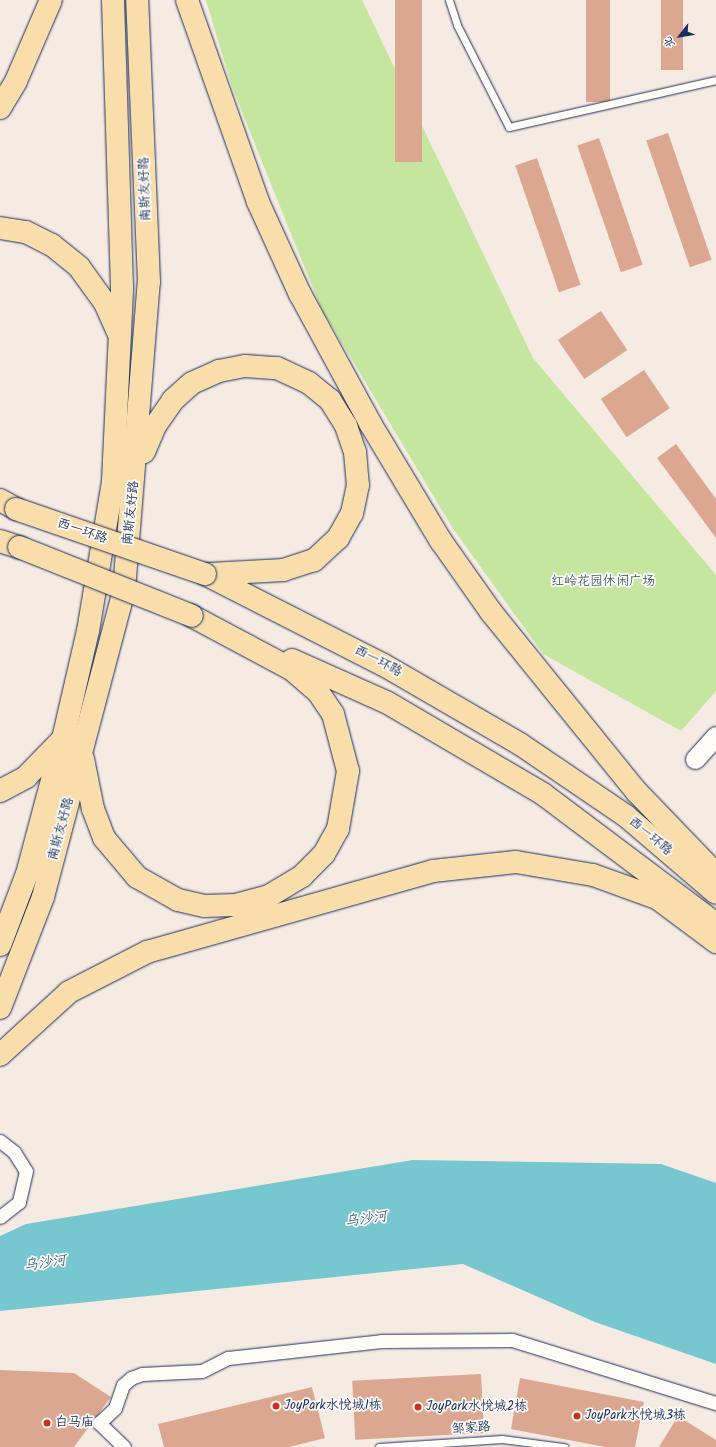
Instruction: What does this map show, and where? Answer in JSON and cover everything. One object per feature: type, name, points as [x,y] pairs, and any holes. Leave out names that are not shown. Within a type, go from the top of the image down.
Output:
[{"type":"highway","points":[[0,108],[16,81],[51,0]]},
{"type":"highway","name":"南斯友好路","points":[[0,945],[27,874],[63,739],[88,631],[113,481],[122,287],[113,0]]},
{"type":"highway","name":"南斯友好路","points":[[0,1008],[43,897],[82,756],[124,590],[136,472],[149,282],[137,0]]},
{"type":"highway","points":[[187,0],[258,202],[300,294],[378,436],[441,541],[491,612],[637,792],[716,874]]},
{"type":"highway","points":[[0,228],[26,232],[52,245],[79,267],[105,303],[120,336]]},
{"type":"highway","points":[[136,472],[154,426],[173,400],[192,383],[219,371],[245,366],[277,368],[309,383],[330,400],[346,426],[355,452],[358,485],[352,513],[338,538],[314,560],[284,570],[205,574]]},
{"type":"highway","name":"西一环路","points":[[5,504],[205,574],[382,664],[520,744],[626,816],[716,893]]},
{"type":"highway","name":"西一环路","points":[[6,544],[192,616],[402,711],[543,794],[716,924]]},
{"type":"highway","points":[[82,756],[93,808],[104,838],[137,877],[178,900],[204,906],[236,905],[269,896],[302,876],[324,854],[338,829],[348,771],[333,714],[318,692],[293,670],[192,616]]},
{"type":"highway","points":[[0,791],[26,777],[63,739]]},
{"type":"highway","points":[[0,1055],[69,992],[147,952],[433,870],[516,862],[593,875],[657,898],[716,942]]},
{"type":"street","points":[[696,759],[716,736]]},
{"type":"street","points":[[0,1217],[19,1202],[26,1183],[21,1160],[2,1144]]},
{"type":"street","points":[[124,1447],[99,1423],[114,1408],[123,1385],[131,1378],[142,1374],[202,1370],[228,1358],[381,1341],[512,1340],[716,1403]]},
{"type":"lane","points":[[449,0],[457,25],[509,127],[716,80]]},
{"type":"lane","name":"邹家路","points":[[379,1447],[502,1439],[564,1447]]},
{"type":"green space","name":"红岭花园休闲广场","points":[[206,0],[362,0],[533,358],[716,575],[716,691],[681,731],[543,654],[452,527],[321,308],[232,87]]},
{"type":"water","name":"乌沙河","points":[[413,1160],[661,1164],[716,1183],[716,1364],[595,1322],[463,1264],[0,1311],[0,1236],[26,1224]]},
{"type":"building","points":[[395,0],[422,0],[422,162],[395,162]]},
{"type":"building","points":[[586,0],[610,0],[610,102],[586,102]]},
{"type":"building","points":[[661,0],[683,0],[683,70],[661,70]]},
{"type":"building","points":[[668,133],[712,260],[690,267],[646,140]]},
{"type":"building","points":[[599,138],[643,265],[621,272],[577,145]]},
{"type":"building","points":[[537,158],[581,285],[559,292],[515,165]]},
{"type":"building","points":[[601,311],[627,350],[584,379],[558,340]]},
{"type":"building","points":[[644,370],[670,408],[627,437],[601,399]]},
{"type":"building","points":[[676,444],[716,499],[716,538],[657,458]]},
{"type":"building","name":"白马庙","points":[[0,1370],[74,1373],[111,1397],[74,1447],[0,1447]]},
{"type":"building","name":"JoyPark水悦城2栋","points":[[481,1374],[484,1433],[355,1440],[352,1381]]},
{"type":"building","name":"JoyPark水悦城3栋","points":[[520,1378],[644,1402],[635,1447],[605,1447],[511,1429]]},
{"type":"building","name":"JoyPark水悦城1栋","points":[[312,1387],[325,1438],[289,1447],[164,1447],[158,1424]]},
{"type":"building","points":[[678,1416],[716,1440],[716,1447],[659,1447]]},
{"type":"place","name":"JoyPark水悦城1栋","points":[[276,1406]]},
{"type":"place","name":"JoyPark水悦城2栋","points":[[418,1407]]},
{"type":"place","name":"JoyPark水悦城3栋","points":[[577,1416]]},
{"type":"place","name":"白马庙","points":[[47,1423]]}]
